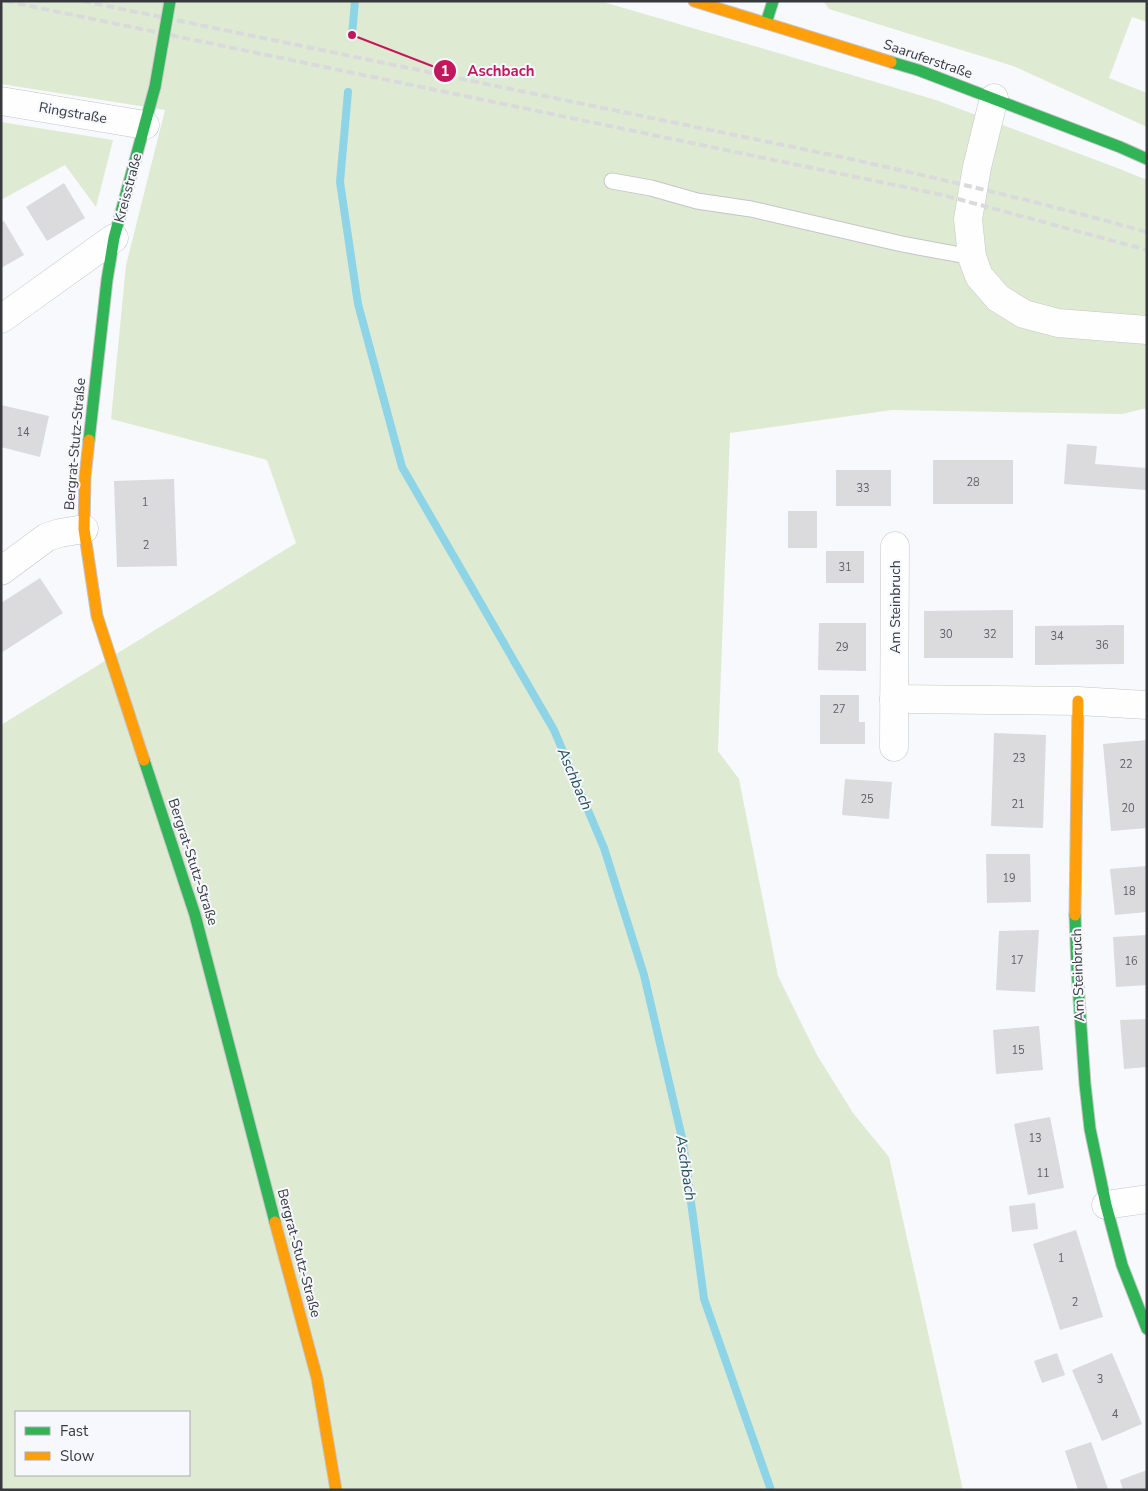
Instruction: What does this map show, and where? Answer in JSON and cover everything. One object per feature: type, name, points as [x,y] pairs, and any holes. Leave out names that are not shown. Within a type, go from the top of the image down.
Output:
[{"type":"main road","name":"Kreisstraße","points":[[114,238],[154,87],[170,1]]},
{"type":"main road","name":"Saaruferstraße","points":[[694,1],[918,70],[1147,159]]},
{"type":"main road","points":[[766,23],[773,1]]},
{"type":"main road","name":"Bergrat-Stutz-Straße","points":[[114,238],[106,280],[86,468],[84,504],[84,530],[97,616],[195,915],[246,1116],[317,1378],[336,1490]]},
{"type":"main road","name":"Am Steinbruch","points":[[1078,701],[1075,905],[1078,999],[1084,1084],[1090,1129],[1106,1205],[1122,1265],[1147,1329]]},
{"type":"street","points":[[994,98],[977,167],[968,219],[972,257],[980,276],[998,298],[1024,314],[1058,323],[1147,330]]},
{"type":"street","name":"Ringstraße","points":[[1,101],[145,125]]},
{"type":"street","name":"Kreisstraße","points":[[1,320],[114,238]]},
{"type":"street","points":[[1,571],[48,537],[60,533],[84,530]]},
{"type":"street","name":"Am Steinbruch","points":[[894,747],[895,546]]},
{"type":"street","points":[[894,699],[1078,701],[1147,705]]},
{"type":"street","points":[[1106,1205],[1147,1199]]},
{"type":"lane","points":[[612,181],[651,188],[697,201],[751,209],[902,244],[972,257]]},
{"type":"green space","points":[[1,1],[600,1],[936,100],[1147,180],[1147,408],[1122,414],[892,410],[730,433],[718,751],[739,779],[778,976],[817,1055],[853,1113],[889,1157],[963,1490],[1,1490],[1,725],[296,543],[267,460],[111,419],[126,265],[165,110],[1,84]]},
{"type":"green space","points":[[823,1],[1147,1],[1147,22],[1132,17],[1109,78],[1147,93],[1147,127],[1013,66],[829,9]]},
{"type":"green space","points":[[1,122],[113,140],[96,207],[65,165],[1,200]]},
{"type":"building","points":[[64,183],[85,218],[47,241],[26,207]]},
{"type":"building","points":[[4,221],[24,255],[1,268],[1,222]]},
{"type":"building","points":[[1,405],[49,416],[40,457],[1,447]]},
{"type":"building","points":[[1067,444],[1097,446],[1095,464],[1147,468],[1147,490],[1064,484]]},
{"type":"building","points":[[933,460],[1013,460],[1013,504],[933,504]]},
{"type":"building","points":[[836,470],[891,470],[891,506],[836,506]]},
{"type":"building","points":[[174,479],[177,566],[117,567],[114,481]]},
{"type":"building","points":[[788,511],[817,511],[817,548],[788,548]]},
{"type":"building","points":[[826,551],[864,551],[864,583],[826,583]]},
{"type":"building","points":[[40,578],[63,613],[1,653],[1,603]]},
{"type":"building","points":[[1013,610],[1013,658],[924,658],[924,611]]},
{"type":"building","points":[[819,623],[866,623],[866,671],[818,670]]},
{"type":"building","points":[[1124,625],[1124,664],[1035,665],[1035,626]]},
{"type":"building","points":[[820,695],[859,695],[859,722],[865,722],[865,744],[820,744]]},
{"type":"building","points":[[994,733],[1046,735],[1043,828],[991,826]]},
{"type":"building","points":[[1147,740],[1147,828],[1111,831],[1103,744]]},
{"type":"building","points":[[845,779],[892,782],[889,819],[842,815]]},
{"type":"building","points":[[986,854],[1030,854],[1031,902],[987,903]]},
{"type":"building","points":[[1147,866],[1147,912],[1115,915],[1110,869]]},
{"type":"building","points":[[1039,930],[1035,992],[996,990],[999,931]]},
{"type":"building","points":[[1147,935],[1147,985],[1116,987],[1113,937]]},
{"type":"building","points":[[1147,1019],[1147,1067],[1124,1069],[1120,1020]]},
{"type":"building","points":[[1039,1026],[1043,1070],[996,1074],[993,1030]]},
{"type":"building","points":[[1050,1117],[1064,1188],[1028,1195],[1014,1124]]},
{"type":"building","points":[[1035,1203],[1038,1229],[1012,1232],[1009,1206]]},
{"type":"building","points":[[1076,1230],[1103,1317],[1060,1330],[1033,1244]]},
{"type":"building","points":[[1057,1353],[1065,1375],[1042,1383],[1034,1361]]},
{"type":"building","points":[[1112,1353],[1142,1424],[1102,1441],[1072,1370]]},
{"type":"building","points":[[1091,1442],[1107,1490],[1078,1490],[1065,1451]]},
{"type":"building","points":[[1147,1470],[1147,1490],[1123,1490],[1120,1480]]},
{"type":"waterway","name":"Aschbach","points":[[352,35],[355,1]]},
{"type":"waterway","name":"Aschbach","points":[[348,92],[340,182],[358,304],[402,467],[554,730],[604,848],[644,975],[683,1142],[704,1299],[771,1490]]},
{"type":"railway","points":[[6,1],[943,195],[1147,250]]},
{"type":"railway","points":[[83,1],[832,155],[990,191],[1147,232]]},
{"type":"traffic: fast","points":[[155,87],[170,1]]},
{"type":"traffic: fast","points":[[766,23],[773,1]]},
{"type":"traffic: fast","points":[[891,62],[918,70],[1147,159]]},
{"type":"traffic: fast","points":[[89,440],[107,280],[114,238],[155,87]]},
{"type":"traffic: fast","points":[[144,760],[195,915],[275,1222]]},
{"type":"traffic: fast","points":[[1075,915],[1077,970],[1090,1129],[1106,1205],[1122,1265],[1147,1329]]},
{"type":"traffic: slow","points":[[694,1],[891,62]]},
{"type":"traffic: slow","points":[[89,440],[85,477],[84,529],[97,616],[144,760]]},
{"type":"traffic: slow","points":[[1075,915],[1078,701]]},
{"type":"traffic: slow","points":[[275,1222],[317,1378],[336,1490]]},
{"type":"place","name":"Aschbach","points":[[352,35]]}]
